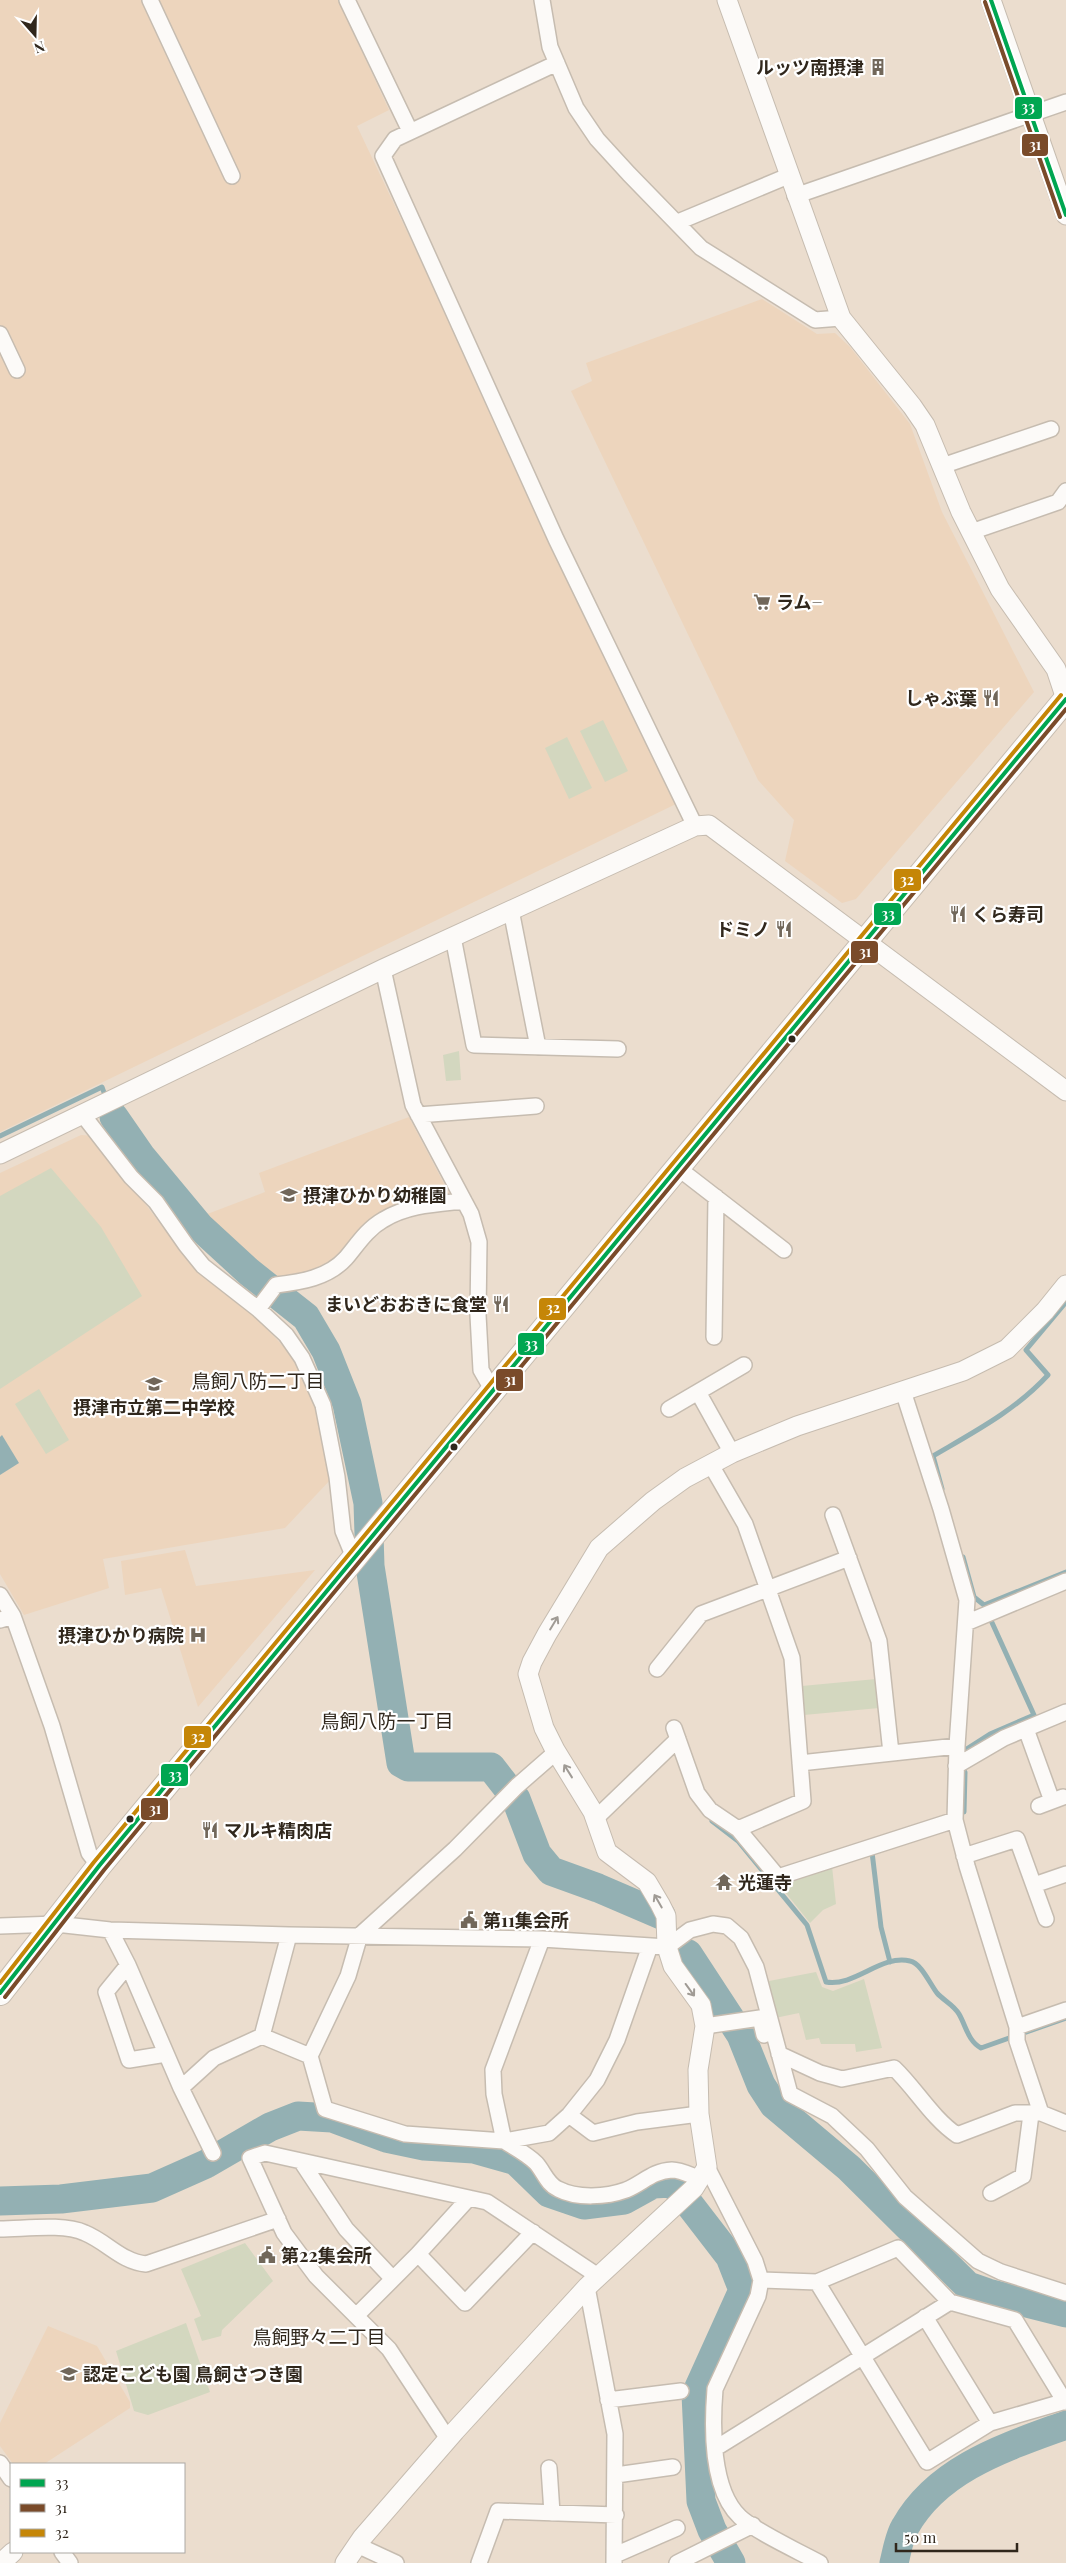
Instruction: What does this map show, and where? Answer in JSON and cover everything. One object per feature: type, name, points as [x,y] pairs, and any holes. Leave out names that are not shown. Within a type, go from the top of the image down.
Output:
[{"type":"main road","points":[[0,1992],[56,1924],[99,1866],[1066,699]]},
{"type":"street","points":[[150,0],[232,176]]},
{"type":"street","points":[[347,0],[410,131]]},
{"type":"street","points":[[542,0],[545,30],[556,63],[576,108],[597,139],[701,248],[815,320],[841,318]]},
{"type":"street","points":[[727,0],[795,196],[841,318],[912,406],[924,425],[1000,589],[1056,669],[1066,699]]},
{"type":"street","points":[[990,0],[1066,215]]},
{"type":"street","points":[[556,63],[395,139],[383,156],[556,539],[695,826]]},
{"type":"street","points":[[795,196],[1066,102]]},
{"type":"street","points":[[678,222],[788,176]]},
{"type":"street","points":[[0,334],[17,370]]},
{"type":"street","points":[[942,466],[1051,429]]},
{"type":"street","points":[[972,532],[1058,502],[1066,491]]},
{"type":"street","points":[[0,1154],[383,969],[695,826],[709,825],[1066,1090]]},
{"type":"street","points":[[511,910],[538,1046]]},
{"type":"street","points":[[453,937],[474,1045],[618,1049]]},
{"type":"street","points":[[383,969],[413,1105],[471,1214],[479,1242],[478,1315],[481,1370],[493,1391]]},
{"type":"street","points":[[418,1115],[536,1106]]},
{"type":"street","points":[[83,1115],[131,1177],[156,1202],[203,1266],[258,1309],[286,1336],[302,1358],[323,1405],[337,1478],[343,1531],[357,1556]]},
{"type":"street","points":[[678,1168],[784,1250]]},
{"type":"street","points":[[714,1337],[716,1197]]},
{"type":"street","points":[[258,1309],[276,1285],[304,1281],[330,1272],[382,1220],[418,1206],[464,1201]]},
{"type":"street","points":[[556,1752],[510,1793],[455,1849],[360,1936],[348,1976],[310,2056],[325,2109],[405,2134],[504,2141],[549,2133],[569,2115],[597,2080],[617,2040],[659,1947],[666,1916],[647,1882],[607,1852],[595,1819],[544,1728],[528,1674],[532,1662],[547,1634],[599,1548],[653,1501],[685,1478],[732,1453],[798,1426],[963,1371],[1007,1349],[1045,1311],[1066,1285]]},
{"type":"street","points":[[669,1409],[744,1365]]},
{"type":"street","points":[[903,1391],[968,1600],[957,1746],[956,1820],[964,1856],[1017,2033],[1036,2114],[1023,2176],[991,2193]]},
{"type":"street","points":[[698,1392],[732,1453]]},
{"type":"street","points":[[711,1464],[745,1524],[792,1658],[803,1801],[738,1829]]},
{"type":"street","points":[[833,1515],[879,1641],[891,1753]]},
{"type":"street","points":[[657,1669],[701,1614],[849,1558]]},
{"type":"street","points":[[966,1622],[1066,1581]]},
{"type":"street","points":[[0,1595],[6,1618],[52,1726],[89,1854],[99,1866]]},
{"type":"street","points":[[956,1766],[996,1742],[1066,1712]]},
{"type":"street","points":[[1026,1729],[1051,1801]]},
{"type":"street","points":[[595,1819],[676,1734],[697,1793],[710,1810],[738,1829],[778,1877],[956,1820]]},
{"type":"street","points":[[800,1763],[957,1746]]},
{"type":"street","points":[[964,1856],[1017,1839],[1046,1919]]},
{"type":"street","points":[[1034,1885],[1066,1874]]},
{"type":"street","points":[[0,1926],[56,1924],[110,1930],[289,1935],[542,1938],[659,1947],[690,1930],[714,1924],[726,1926],[741,1938],[756,1966],[790,2094],[832,2116],[867,2149],[905,2197],[978,2261],[1001,2272],[1066,2293]]},
{"type":"street","points":[[110,1930],[128,1965],[181,2088],[213,2153]]},
{"type":"street","points":[[262,2036],[289,1935]]},
{"type":"street","points":[[542,1938],[493,2070],[494,2094],[504,2141],[522,2152],[536,2164],[548,2182],[558,2189],[576,2195],[606,2195],[627,2190],[653,2173],[674,2170],[701,2178]]},
{"type":"street","points":[[659,1947],[701,2005],[705,2026],[698,2070],[701,2178],[755,2261],[761,2280],[758,2296],[715,2389],[716,2448],[720,2481],[726,2500],[741,2518],[820,2563]]},
{"type":"street","points":[[128,1965],[106,1992],[129,2060],[166,2054]]},
{"type":"street","points":[[1017,2033],[1066,2010]]},
{"type":"street","points":[[705,2026],[760,2018],[771,2062],[781,2061],[842,2079],[894,2068],[910,2084],[943,2126],[957,2135],[1015,2113],[1036,2114],[1066,2123]]},
{"type":"street","points":[[181,2088],[214,2058],[262,2036],[310,2056]]},
{"type":"street","points":[[569,2115],[592,2133],[636,2122],[699,2114]]},
{"type":"street","points":[[448,2439],[389,2349],[316,2276],[284,2233],[250,2158],[265,2153],[487,2202],[533,2232],[593,2282],[608,2400],[615,2434],[616,2516],[614,2559],[676,2528]]},
{"type":"street","points":[[301,2161],[346,2229],[393,2279]]},
{"type":"street","points":[[345,2563],[357,2545],[448,2439],[593,2282],[701,2178]]},
{"type":"street","points":[[356,2316],[418,2254],[469,2198]]},
{"type":"street","points":[[0,2229],[67,2228],[85,2232],[134,2263],[146,2264],[278,2219]]},
{"type":"street","points":[[418,2254],[465,2303],[533,2232]]},
{"type":"street","points":[[761,2280],[818,2282],[898,2248],[950,2302],[1014,2320],[1065,2402],[990,2423],[927,2462],[861,2356],[818,2282]]},
{"type":"street","points":[[716,2448],[950,2302]]},
{"type":"street","points":[[925,2317],[990,2423]]},
{"type":"street","points":[[608,2400],[681,2391]]},
{"type":"street","points":[[0,2463],[10,2478]]},
{"type":"street","points":[[616,2475],[673,2467]]},
{"type":"street","points":[[549,2468],[552,2513]]},
{"type":"street","points":[[479,2563],[498,2511],[616,2516]]},
{"type":"street","points":[[676,2563],[753,2525]]},
{"type":"street","points":[[357,2545],[396,2563]]},
{"type":"street","points":[[1,2563],[12,2553]]},
{"type":"shaded area","points":[[0,0],[338,0],[389,110],[357,126],[678,803],[0,1132]]},
{"type":"shaded area","points":[[762,299],[817,334],[835,333],[850,347],[910,424],[942,512],[1034,692],[856,899],[842,903],[785,861],[794,820],[758,780],[571,391],[592,381],[586,363]]},
{"type":"shaded area","points":[[409,1117],[450,1195],[424,1198],[326,1268],[269,1282],[227,1247],[202,1216],[265,1192],[259,1173]]},
{"type":"shaded area","name":"摂津市立第二中学校","points":[[81,1135],[94,1136],[180,1250],[205,1273],[232,1292],[297,1361],[317,1407],[332,1478],[285,1528],[103,1559],[109,1588],[24,1615],[0,1574],[0,1173]]},
{"type":"shaded area","points":[[185,1550],[196,1586],[315,1570],[198,1707],[161,1588],[125,1595],[121,1561]]},
{"type":"shaded area","name":"認定こども園 鳥飼さつき園","points":[[48,2326],[97,2346],[130,2402],[130,2408],[46,2463],[12,2463],[0,2446],[0,2423]]},
{"type":"green space","points":[[603,720],[628,771],[605,782],[580,731]]},
{"type":"green space","points":[[567,737],[592,788],[569,799],[545,748]]},
{"type":"green space","points":[[459,1051],[461,1080],[446,1081],[443,1055]]},
{"type":"green space","points":[[51,1168],[101,1227],[142,1296],[0,1389],[0,1196]]},
{"type":"green space","points":[[39,1389],[69,1440],[46,1454],[15,1404]]},
{"type":"green space","points":[[876,1679],[879,1708],[804,1715],[802,1686]]},
{"type":"green space","points":[[832,1866],[836,1904],[823,1910],[810,1923],[777,1882]]},
{"type":"green space","points":[[816,1972],[822,1987],[833,1991],[864,1979],[882,2048],[856,2052],[855,2044],[821,2044],[819,2038],[806,2040],[799,2013],[775,2018],[769,1981]]},
{"type":"green space","points":[[245,2243],[273,2281],[222,2330],[221,2336],[202,2341],[194,2319],[201,2316],[181,2269]]},
{"type":"green space","points":[[186,2323],[210,2392],[148,2415],[134,2411],[116,2351]]},
{"type":"water","points":[[2,1435],[19,1463],[0,1475],[0,1437]]},
{"type":"waterway","points":[[0,1136],[102,1087],[106,1098]]},
{"type":"waterway","points":[[110,1106],[114,1117]]},
{"type":"waterway","points":[[114,1117],[141,1156],[200,1227],[249,1272],[306,1317],[326,1351],[347,1404],[368,1503],[370,1566],[401,1763],[408,1767],[491,1767],[516,1799],[537,1854],[551,1871],[598,1888],[661,1915]]},
{"type":"waterway","points":[[942,1489],[933,1456],[1008,1410],[1036,1388],[1048,1375],[1026,1350],[1066,1302]]},
{"type":"waterway","points":[[963,1557],[974,1597],[984,1605],[1034,1715],[990,1734],[965,1750]]},
{"type":"waterway","points":[[984,1605],[1066,1572]]},
{"type":"waterway","points":[[964,1812],[965,1772]]},
{"type":"waterway","points":[[712,1821],[738,1841],[807,1925],[826,1982],[847,1980],[889,1962],[899,1960],[910,1961],[922,1970],[937,1993],[957,2011],[970,2037],[981,2048],[1066,2018]]},
{"type":"waterway","points":[[874,1851],[872,1852],[881,1927],[890,1962]]},
{"type":"waterway","points":[[688,1954],[741,2035],[761,2085],[774,2105],[849,2168],[968,2286],[1066,2313]]},
{"type":"waterway","points":[[0,2201],[61,2199],[152,2188],[206,2164],[270,2127],[298,2116],[332,2118],[386,2138],[424,2146],[474,2149],[516,2161],[549,2193],[584,2205],[624,2200],[653,2184],[673,2183],[730,2257],[743,2290],[696,2394],[701,2501],[712,2530],[731,2563]]},
{"type":"waterway","points":[[894,2563],[905,2527],[919,2507],[936,2489],[975,2462],[997,2451],[1066,2425]]},
{"type":"transit line","name":"33","points":[[991,0],[1066,215]]},
{"type":"transit line","name":"31","points":[[985,2],[1060,217]]},
{"type":"transit line","name":"32","points":[[0,1983],[94,1862],[1061,695]]},
{"type":"transit line","name":"33","points":[[0,1993],[99,1866],[1066,699]]},
{"type":"transit line","name":"31","points":[[5,1997],[104,1870],[1066,709]]},
{"type":"place","name":"ルッツ南摂津","points":[[878,67]]},
{"type":"place","name":"ラム−","points":[[762,602]]},
{"type":"place","name":"しゃぶ葉","points":[[991,698]]},
{"type":"place","name":"くら寿司","points":[[958,914]]},
{"type":"place","name":"ドミノ","points":[[784,929]]},
{"type":"place","name":"摂津ひかり幼稚園","points":[[289,1195]]},
{"type":"place","name":"まいどおおきに食堂","points":[[501,1304]]},
{"type":"place","name":"摂津市立第二中学校","points":[[154,1384]]},
{"type":"place","name":"摂津ひかり病院","points":[[198,1635]]},
{"type":"place","name":"マルキ精肉店","points":[[210,1830]]},
{"type":"place","name":"光蓮寺","points":[[724,1882]]},
{"type":"place","name":"第11集会所","points":[[469,1920]]},
{"type":"place","name":"第22集会所","points":[[267,2255]]},
{"type":"place","name":"認定こども園 鳥飼さつき園","points":[[69,2374]]},
{"type":"district","name":"鳥飼八防二丁目","points":[[258,1380]]},
{"type":"district","name":"鳥飼八防一丁目","points":[[387,1720]]},
{"type":"district","name":"鳥飼野々二丁目","points":[[319,2336]]}]
